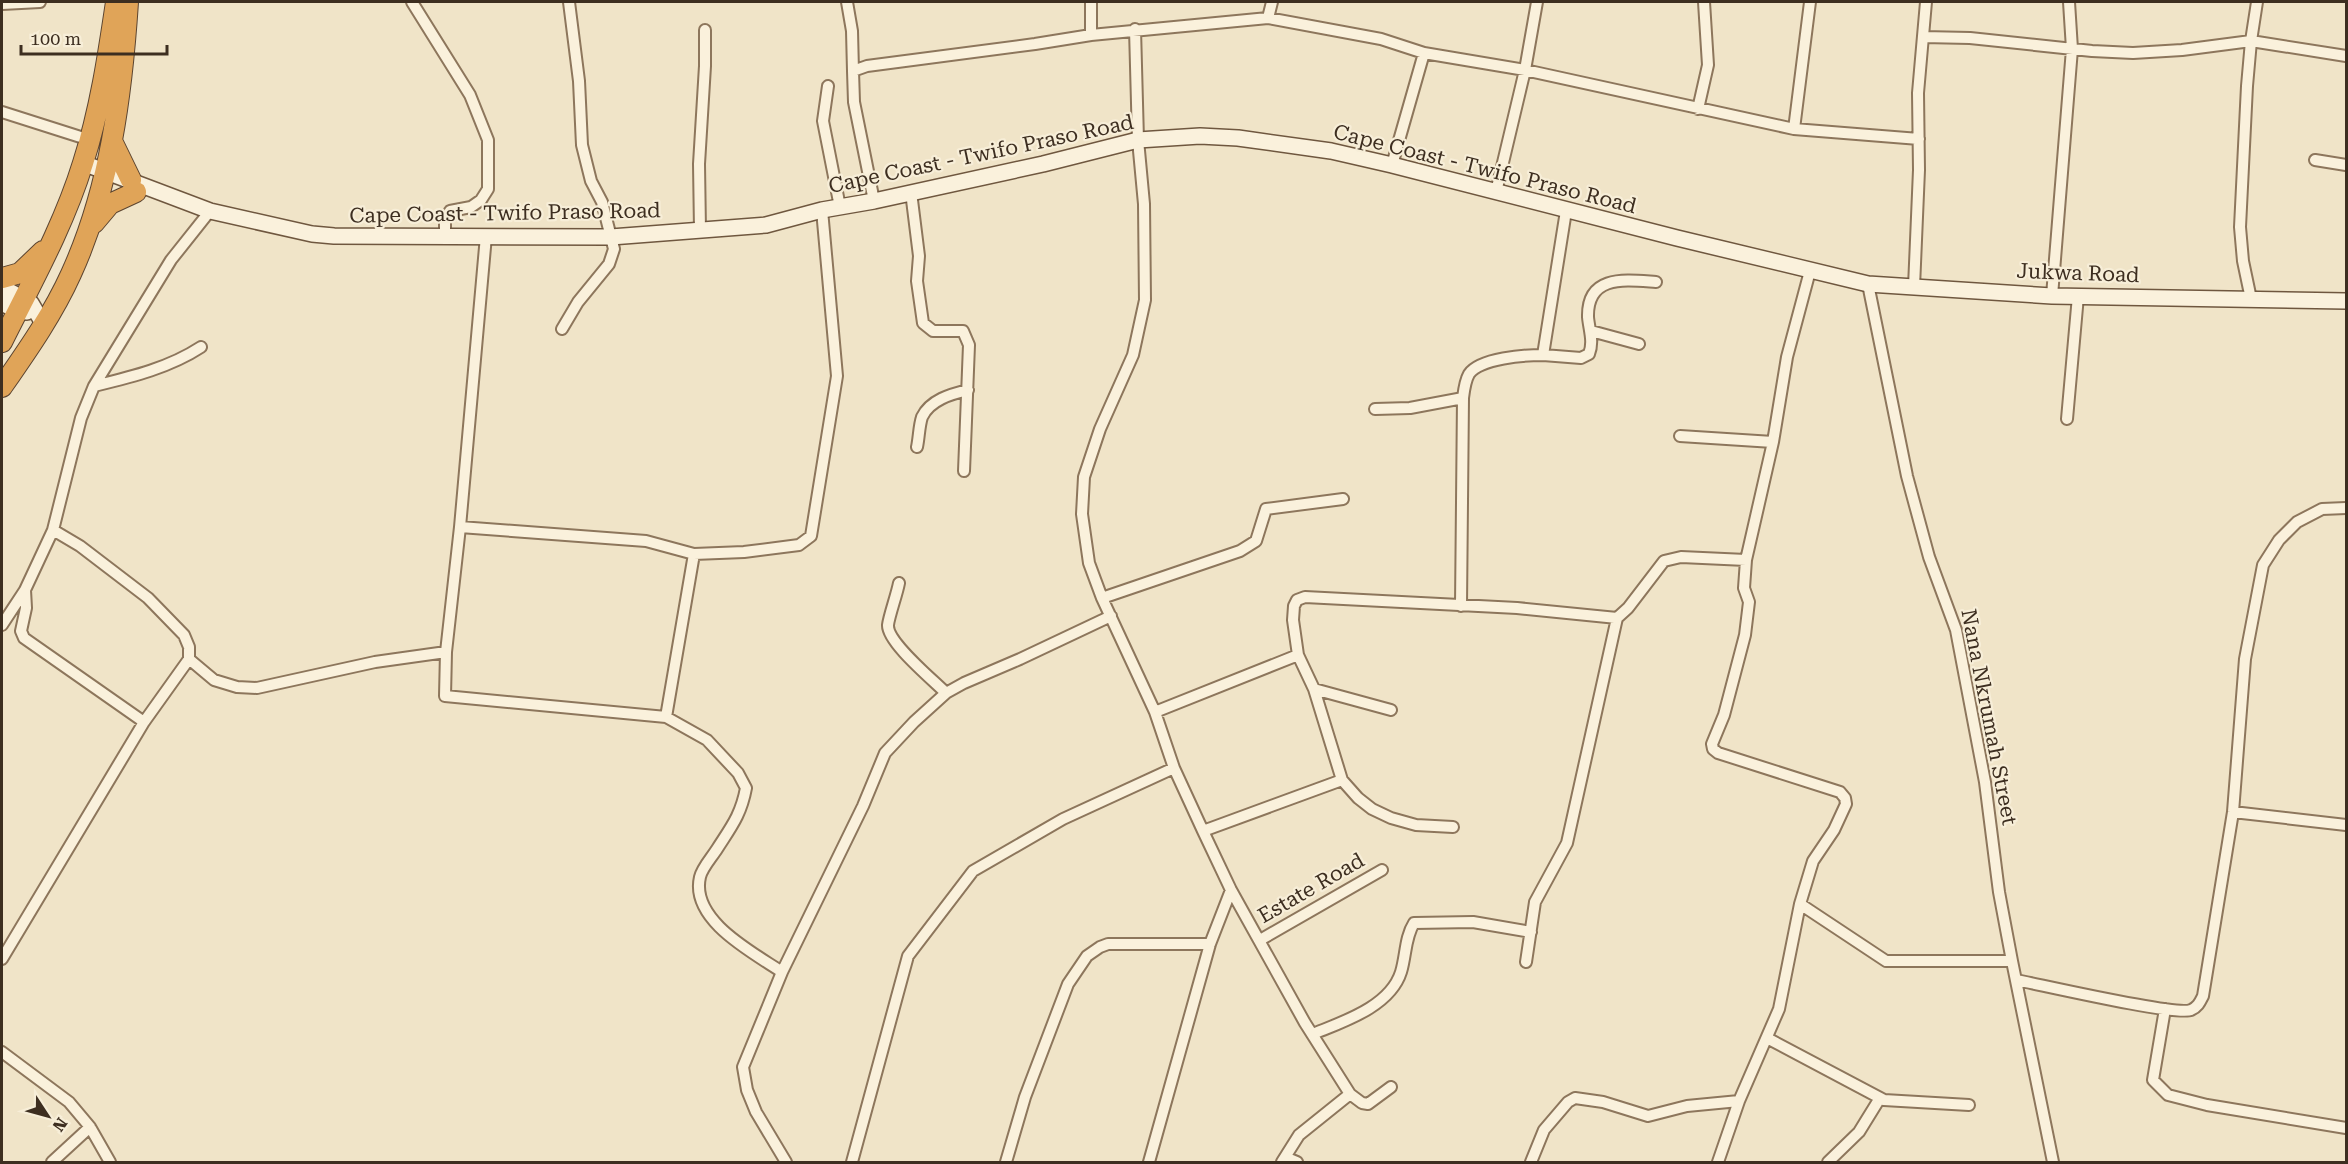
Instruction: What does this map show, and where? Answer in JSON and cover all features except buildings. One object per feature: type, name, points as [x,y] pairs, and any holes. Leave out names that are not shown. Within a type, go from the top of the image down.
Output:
[{"type":"highway","points":[[2,387],[30,309],[38,274],[82,168],[106,68],[116,2]]},
{"type":"highway","points":[[2,342],[30,309],[71,275],[90,228],[112,141],[125,51],[128,2]]},
{"type":"highway","points":[[90,228],[110,204],[140,188],[112,141]]},
{"type":"highway","points":[[2,278],[20,273],[50,245]]},
{"type":"main road","name":"Cape Coast - Twifo Praso Road","points":[[82,168],[210,211],[323,235],[611,237],[766,225],[822,210],[1043,164],[1138,140],[1200,136],[1238,138],[1331,151],[1392,165],[1566,211],[1810,271]]},
{"type":"main road","name":"Jukwa Road","points":[[1810,271],[1868,284],[2052,296],[2346,301]]},
{"type":"main road","points":[[2,287],[30,309]]},
{"type":"street","points":[[2,4],[40,2]]},
{"type":"street","points":[[412,2],[470,95],[488,140],[488,189],[481,200],[471,207],[450,211],[445,220],[445,237]]},
{"type":"street","points":[[562,329],[578,302],[609,264],[614,249],[602,202],[591,181],[582,145],[579,81],[569,2]]},
{"type":"street","points":[[848,2],[852,31],[854,102],[874,201]]},
{"type":"street","points":[[1091,2],[1091,34]]},
{"type":"street","points":[[1268,18],[1272,2]]},
{"type":"street","points":[[1496,192],[1525,70],[1537,2]]},
{"type":"street","points":[[1698,109],[1708,65],[1704,2]]},
{"type":"street","points":[[1794,129],[1810,2]]},
{"type":"street","points":[[1914,287],[1919,139],[1918,93],[1926,2]]},
{"type":"street","points":[[2052,296],[2072,49],[2069,2]]},
{"type":"street","points":[[2251,299],[2243,261],[2240,227],[2251,41],[2257,2]]},
{"type":"street","points":[[853,71],[867,66],[1035,44],[1091,34],[1268,18],[1381,39],[1424,53],[1525,70],[1794,129],[1919,139]]},
{"type":"street","points":[[1135,29],[1138,140],[1144,204],[1145,300],[1133,355],[1100,429],[1084,477],[1082,514],[1089,563],[1102,598],[1155,712],[1174,768],[1203,831],[1231,890],[1312,1034],[1350,1094],[1365,1104],[1391,1087]]},
{"type":"street","points":[[700,230],[699,164],[705,78],[705,30]]},
{"type":"street","points":[[1923,37],[1970,38],[2133,53],[2182,50],[2251,41],[2346,56]]},
{"type":"street","points":[[1392,165],[1424,53]]},
{"type":"street","points":[[828,86],[823,121],[840,207]]},
{"type":"street","points":[[2,112],[90,140]]},
{"type":"street","points":[[2315,160],[2346,165]]},
{"type":"street","points":[[911,192],[919,256],[917,282],[923,323],[933,331],[958,329],[963,331],[969,345],[964,471]]},
{"type":"street","points":[[460,527],[646,541],[694,554],[744,552],[799,545],[811,536],[837,376],[822,210]]},
{"type":"street","points":[[2,626],[26,590],[53,530],[81,418],[94,386],[171,260],[210,211]]},
{"type":"street","points":[[1544,355],[1566,211]]},
{"type":"street","points":[[486,236],[460,527],[446,652],[445,696],[666,717],[711,744],[738,773],[746,788],[742,809],[700,876],[701,904],[711,919],[728,934],[782,972]]},
{"type":"street","points":[[1718,1162],[1739,1101],[1779,1010],[1800,904],[1814,861],[1834,830],[1846,804],[1840,792],[1718,753],[1713,749],[1712,744],[1724,715],[1745,634],[1749,602],[1744,588],[1746,560],[1773,442],[1787,357],[1810,271]]},
{"type":"street","points":[[1461,606],[1463,398],[1468,376],[1474,368],[1484,363],[1544,355],[1569,358],[1585,356],[1590,351],[1591,331],[1588,317],[1590,301],[1599,287],[1619,279],[1656,282]]},
{"type":"street","name":"Nana Nkrumah Street","points":[[1868,284],[1907,476],[1929,557],[1956,630],[1985,782],[1999,892],[2053,1162]]},
{"type":"street","points":[[2067,419],[2078,296]]},
{"type":"street","points":[[1591,331],[1639,344]]},
{"type":"street","points":[[94,386],[131,377],[180,360],[201,347]]},
{"type":"street","points":[[917,447],[922,417],[928,410],[937,401],[968,390]]},
{"type":"street","points":[[1375,409],[1410,408],[1463,398]]},
{"type":"street","points":[[1680,436],[1773,442]]},
{"type":"street","points":[[1102,598],[1240,551],[1256,541],[1260,535],[1263,512],[1266,509],[1343,499]]},
{"type":"street","points":[[2016,980],[2165,1009],[2190,1010],[2199,1005],[2204,996],[2233,812],[2245,659],[2263,565],[2279,540],[2307,515],[2322,509],[2346,508]]},
{"type":"street","points":[[2,959],[144,722],[189,659],[189,647],[184,635],[148,598],[80,546],[53,530]]},
{"type":"street","points":[[666,717],[694,554]]},
{"type":"street","points":[[1526,962],[1535,902],[1567,843],[1617,618],[1628,608],[1664,561],[1681,557],[1746,560]]},
{"type":"street","points":[[899,583],[888,625],[890,637],[897,647],[946,693]]},
{"type":"street","points":[[26,590],[26,608],[21,631],[24,638],[144,722]]},
{"type":"street","points":[[1453,827],[1416,825],[1391,818],[1372,809],[1358,798],[1342,780],[1314,689],[1298,655],[1293,620],[1297,600],[1305,597],[1545,610],[1617,618]]},
{"type":"street","points":[[786,1162],[756,1112],[747,1090],[743,1067],[782,972],[863,806],[885,753],[946,693],[1111,616]]},
{"type":"street","points":[[189,659],[214,680],[237,687],[257,688],[375,662],[446,652]]},
{"type":"street","points":[[1155,712],[1298,655]]},
{"type":"street","points":[[1314,689],[1391,710]]},
{"type":"street","points":[[852,1162],[908,956],[973,871],[1063,819],[1174,768]]},
{"type":"street","points":[[1203,831],[1342,780]]},
{"type":"street","points":[[2233,812],[2346,825]]},
{"type":"street","name":"Estate Road","points":[[1260,940],[1382,870]]},
{"type":"street","points":[[1149,1162],[1210,944],[1231,890]]},
{"type":"street","points":[[1800,904],[1886,961],[1898,963],[1939,960],[2012,961]]},
{"type":"street","points":[[1312,1034],[1344,1021],[1375,1004],[1394,986],[1402,969],[1414,923],[1473,922],[1531,932]]},
{"type":"street","points":[[1006,1162],[1025,1097],[1064,994],[1077,969],[1087,956],[1108,944],[1210,944]]},
{"type":"street","points":[[2165,1009],[2153,1080],[2168,1095],[2207,1105],[2346,1128]]},
{"type":"street","points":[[1767,1038],[1880,1098],[1969,1105]]},
{"type":"street","points":[[2,1052],[69,1102],[90,1127],[110,1162]]},
{"type":"street","points":[[1298,1162],[1284,1160],[1299,1135],[1350,1094]]},
{"type":"street","points":[[1531,1162],[1544,1130],[1568,1102],[1575,1098],[1603,1102],[1648,1116],[1687,1106],[1739,1101]]},
{"type":"street","points":[[1828,1162],[1859,1131],[1880,1098]]},
{"type":"street","points":[[52,1162],[90,1127]]}]
